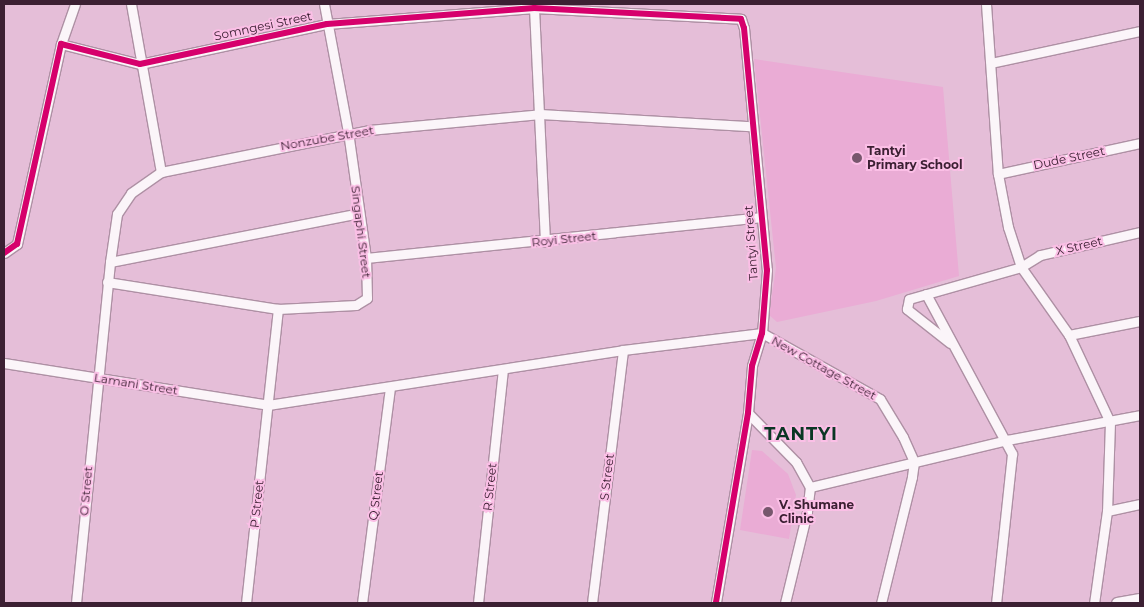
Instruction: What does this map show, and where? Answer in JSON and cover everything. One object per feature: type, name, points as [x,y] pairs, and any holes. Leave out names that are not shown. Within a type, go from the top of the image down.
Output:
[{"type":"street","points":[[4,253],[17,244],[61,44],[74,4]]},
{"type":"street","points":[[131,4],[140,64],[161,172]]},
{"type":"street","name":"Singaphi Street","points":[[107,282],[278,309],[356,305],[363,302],[368,294],[366,258],[348,132],[324,4]]},
{"type":"street","points":[[986,4],[998,174],[1008,227],[1021,267],[1069,335],[1110,422],[1107,511],[1094,603]]},
{"type":"street","points":[[529,7],[540,114],[545,242]]},
{"type":"street","name":"Somngesi Street","points":[[140,64],[327,24],[529,7],[735,17],[741,19],[744,28]]},
{"type":"street","name":"Tantyi Street","points":[[716,603],[748,413],[752,366],[762,333],[767,270],[760,218],[744,28]]},
{"type":"street","points":[[991,62],[1140,31]]},
{"type":"street","points":[[61,44],[140,64]]},
{"type":"street","name":"Nonzube Street","points":[[97,378],[107,282],[117,214],[124,201],[161,172],[348,132],[540,114],[752,126]]},
{"type":"street","name":"Dude Street","points":[[998,174],[1140,143]]},
{"type":"street","points":[[110,262],[359,213]]},
{"type":"street","name":"Royi Street","points":[[366,258],[545,242],[760,218]]},
{"type":"street","name":"X Street","points":[[954,346],[907,309],[909,299],[1021,267],[1040,255],[1140,232]]},
{"type":"street","points":[[926,294],[1007,440],[1012,454],[996,603]]},
{"type":"street","name":"P Street","points":[[246,603],[278,309]]},
{"type":"street","points":[[1069,335],[1140,320]]},
{"type":"street","name":"Lamani Street","points":[[4,363],[268,405],[390,388],[622,350],[762,333]]},
{"type":"street","name":"New Cottage Street","points":[[762,333],[880,399],[903,437],[914,462]]},
{"type":"street","name":"S Street","points":[[592,603],[622,350]]},
{"type":"street","name":"R Street","points":[[478,603],[502,370]]},
{"type":"street","name":"O Street","points":[[76,603],[97,378]]},
{"type":"street","name":"Q Street","points":[[362,603],[390,388]]},
{"type":"street","points":[[748,413],[796,462],[810,487],[807,512],[785,603]]},
{"type":"street","points":[[810,487],[1007,440],[1140,415]]},
{"type":"street","points":[[882,603],[914,462]]},
{"type":"street","points":[[1107,511],[1140,504]]},
{"type":"street","points":[[1117,603],[1140,599]]},
{"type":"shaded area","name":"Tantyi Primary School","points":[[754,59],[943,87],[959,276],[876,301],[777,322],[769,315],[776,268]]},
{"type":"shaded area","name":"V. Shumane Clinic","points":[[752,450],[762,451],[788,474],[796,495],[789,539],[740,530]]},
{"type":"cycle path","points":[[4,253],[17,244],[61,44],[140,64],[327,24],[534,8],[741,19],[744,28],[767,270],[762,333],[752,366],[748,413],[716,603]]},
{"type":"place","name":"Tantyi Primary School","points":[[857,158]]},
{"type":"place","name":"V. Shumane Clinic","points":[[768,512]]},
{"type":"district","name":"TANTYI","points":[[801,434]]}]
